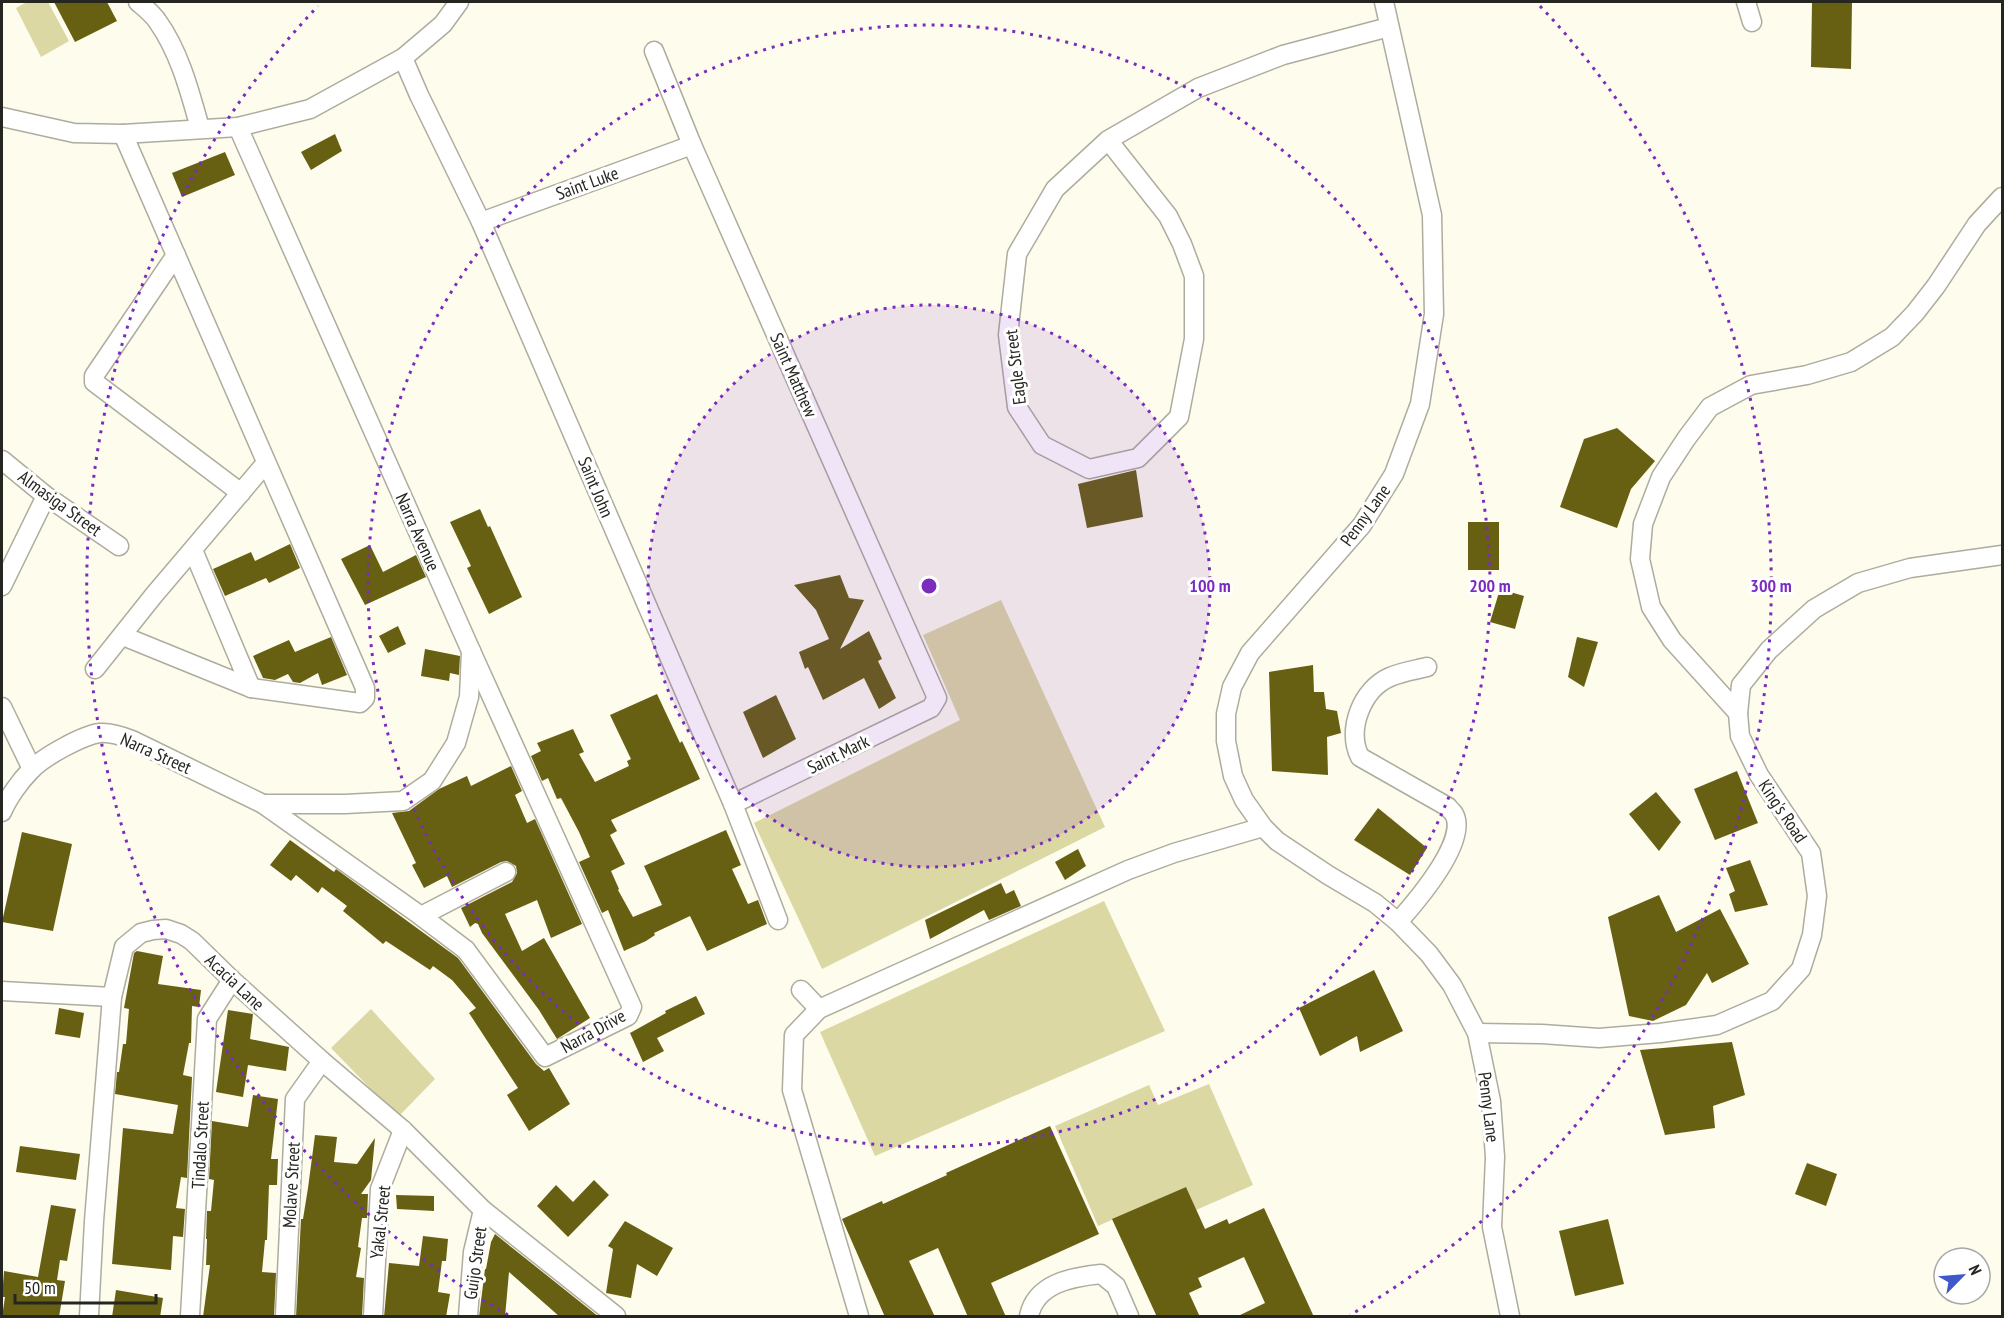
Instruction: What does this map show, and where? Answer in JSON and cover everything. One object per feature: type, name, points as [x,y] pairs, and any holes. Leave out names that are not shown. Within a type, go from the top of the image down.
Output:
[{"type":"street","points":[[138,2],[157,20],[171,42],[192,98],[200,129]]},
{"type":"street","points":[[2,117],[10,121],[74,133],[123,134],[238,128],[310,109],[403,58],[443,24],[459,2]]},
{"type":"street","name":"Penny Lane","points":[[1384,2],[1432,215],[1434,314],[1420,404],[1394,474],[1362,525],[1250,653],[1232,687],[1227,714],[1226,741],[1233,776],[1244,800],[1263,827],[1277,842],[1375,903],[1398,922],[1429,954],[1452,985],[1477,1033],[1492,1112],[1495,1157],[1492,1227],[1510,1317]]},
{"type":"street","points":[[1746,2],[1752,22]]},
{"type":"street","name":"Eagle Street","points":[[1108,141],[1168,216],[1182,244],[1194,276],[1194,339],[1179,417],[1138,458],[1089,469],[1042,445],[1017,407],[1008,336],[1017,254],[1055,189],[1108,141],[1198,88],[1283,56],[1389,27]]},
{"type":"street","name":"Saint Matthew","points":[[654,51],[692,145],[937,698]]},
{"type":"street","name":"Saint John","points":[[403,58],[481,222],[733,804],[778,920]]},
{"type":"street","name":"Narra Avenue","points":[[238,128],[471,651],[469,698],[456,743],[432,781],[403,801],[263,804]]},
{"type":"street","points":[[123,134],[364,688],[365,698],[360,703],[251,688],[123,636]]},
{"type":"street","name":"Saint Luke","points":[[481,222],[692,145]]},
{"type":"street","points":[[1738,713],[1672,640],[1652,607],[1640,559],[1643,524],[1661,477],[1710,408],[1751,385],[1807,375],[1851,362],[1892,337],[1915,314],[1977,224],[2002,197]]},
{"type":"street","points":[[176,255],[94,376],[94,382],[241,493]]},
{"type":"street","name":"Almasiga Street","points":[[2,460],[46,496],[119,546]]},
{"type":"street","points":[[95,669],[266,463]]},
{"type":"street","points":[[2,586],[46,496]]},
{"type":"street","points":[[193,550],[251,688]]},
{"type":"street","name":"King's Road","points":[[1477,1033],[1599,1038],[1717,1025],[1772,1001],[1801,969],[1812,935],[1817,896],[1811,853],[1759,775],[1740,736],[1738,713],[1742,686],[1769,650],[1814,609],[1858,583],[1910,568],[2002,555]]},
{"type":"street","name":"Narra Drive","points":[[263,804],[466,950],[545,1057],[628,1016],[632,1007],[471,651]]},
{"type":"street","points":[[1398,922],[1420,897],[1446,860],[1457,827],[1455,815],[1448,807],[1360,757],[1355,747],[1354,730],[1366,696],[1389,677],[1427,667]]},
{"type":"street","name":"Saint Mark","points":[[733,804],[931,708],[937,698]]},
{"type":"street","points":[[2,706],[32,769]]},
{"type":"street","name":"Narra Street","points":[[2,812],[32,769],[87,736],[102,733],[115,734],[132,740],[263,804]]},
{"type":"street","points":[[859,1317],[792,1090],[794,1035],[819,1009],[1128,870],[1174,853],[1263,827]]},
{"type":"street","points":[[421,916],[506,872]]},
{"type":"street","name":"Acacia Lane","points":[[89,1317],[94,1221],[112,997],[124,947],[141,933],[166,929],[182,934],[192,941],[322,1061],[403,1130],[483,1210],[616,1317]]},
{"type":"street","name":"Tindalo Street","points":[[190,1317],[207,1019],[232,980]]},
{"type":"street","points":[[801,990],[819,1009]]},
{"type":"street","points":[[2,991],[112,997]]},
{"type":"street","name":"Molave Street","points":[[285,1317],[295,1099],[322,1061]]},
{"type":"street","name":"Yakal Street","points":[[373,1317],[380,1189],[403,1130]]},
{"type":"street","name":"Guijo Street","points":[[468,1317],[473,1252],[483,1210]]},
{"type":"street","points":[[1029,1317],[1031,1306],[1041,1292],[1076,1276],[1101,1274],[1116,1286],[1129,1317]]},
{"type":"shaded area","points":[[27,2],[48,2],[69,41],[41,57],[16,8]]},
{"type":"shaded area","points":[[1001,600],[1105,827],[822,969],[754,823],[960,720],[923,635]]},
{"type":"shaded area","points":[[1104,901],[1165,1031],[875,1156],[820,1032]]},
{"type":"shaded area","points":[[371,1009],[435,1079],[398,1117],[331,1048]]},
{"type":"shaded area","points":[[1209,1084],[1253,1185],[1196,1210],[1186,1187],[1098,1226],[1055,1126],[1149,1085],[1158,1105]]},
{"type":"building","points":[[54,2],[107,2],[117,21],[75,42]]},
{"type":"building","points":[[1812,2],[1852,2],[1851,69],[1811,67]]},
{"type":"building","points":[[335,134],[342,151],[311,170],[301,152]]},
{"type":"building","points":[[225,152],[235,175],[182,197],[172,173]]},
{"type":"building","points":[[1617,428],[1655,461],[1631,489],[1617,528],[1560,507],[1584,439]]},
{"type":"building","points":[[1136,470],[1143,517],[1087,528],[1078,484]]},
{"type":"building","points":[[480,509],[522,597],[489,614],[467,568],[471,566],[450,522]]},
{"type":"building","points":[[1468,522],[1499,522],[1499,570],[1468,570]]},
{"type":"building","points":[[290,544],[300,568],[269,583],[266,578],[225,596],[213,569],[251,552],[255,561]]},
{"type":"building","points":[[370,545],[383,572],[416,555],[426,577],[365,605],[341,559]]},
{"type":"building","points":[[840,575],[849,598],[864,600],[840,649],[869,631],[882,659],[878,661],[896,698],[879,709],[864,678],[823,700],[808,667],[805,669],[799,652],[829,639],[816,610],[794,585]]},
{"type":"building","points":[[1500,589],[1524,596],[1515,629],[1490,622]]},
{"type":"building","points":[[398,626],[406,644],[388,653],[379,636]]},
{"type":"building","points":[[331,637],[347,675],[322,685],[318,673],[300,683],[293,682],[288,674],[275,680],[263,678],[253,656],[289,640],[295,652]]},
{"type":"building","points":[[1577,637],[1598,642],[1584,687],[1568,677]]},
{"type":"building","points":[[425,649],[460,656],[459,675],[450,673],[449,681],[421,676]]},
{"type":"building","points":[[1313,665],[1314,692],[1324,692],[1326,709],[1337,711],[1341,733],[1327,737],[1328,775],[1272,771],[1269,672]]},
{"type":"building","points":[[657,694],[700,779],[611,820],[617,831],[610,835],[625,864],[611,871],[618,890],[633,917],[662,905],[644,866],[726,830],[741,865],[732,869],[748,904],[758,900],[767,924],[707,951],[690,916],[654,933],[655,935],[646,941],[624,951],[608,910],[602,913],[579,862],[590,857],[579,832],[561,798],[557,799],[548,778],[542,781],[531,756],[541,751],[537,743],[573,729],[584,752],[579,754],[595,782],[629,766],[627,761],[631,759],[610,715]]},
{"type":"building","points":[[776,695],[796,739],[763,758],[743,712]]},
{"type":"building","points":[[511,766],[522,791],[515,795],[527,823],[535,819],[582,924],[551,938],[537,900],[505,914],[522,951],[544,938],[590,1018],[557,1039],[478,924],[475,923],[470,927],[461,908],[512,882],[517,873],[516,866],[507,861],[501,862],[452,887],[447,876],[424,888],[412,865],[416,863],[392,813],[409,811],[439,789],[467,776],[471,786]]},
{"type":"building","points":[[1737,771],[1758,823],[1715,840],[1694,789]]},
{"type":"building","points":[[1656,792],[1681,822],[1659,851],[1629,814]]},
{"type":"building","points":[[1378,808],[1427,848],[1410,875],[1354,840]]},
{"type":"building","points":[[22,832],[72,844],[53,931],[2,922]]},
{"type":"building","points":[[290,840],[334,872],[336,869],[458,958],[536,1064],[544,1071],[549,1068],[570,1104],[529,1131],[507,1095],[518,1088],[469,1013],[476,1008],[452,980],[433,966],[430,970],[386,941],[383,944],[343,911],[347,906],[322,887],[318,893],[296,875],[291,881],[270,865]]},
{"type":"building","points":[[1078,849],[1086,866],[1065,880],[1055,862]]},
{"type":"building","points":[[1750,860],[1768,905],[1735,912],[1729,894],[1735,891],[1726,868]]},
{"type":"building","points":[[1001,883],[1006,894],[1014,890],[1021,906],[989,920],[984,910],[930,939],[925,920]]},
{"type":"building","points":[[1659,895],[1676,932],[1720,909],[1749,964],[1712,983],[1707,973],[1686,1005],[1653,1021],[1629,1016],[1608,917]]},
{"type":"building","points":[[137,951],[163,956],[158,984],[201,990],[199,1007],[192,1006],[191,1043],[189,1043],[183,1075],[192,1077],[187,1178],[181,1177],[176,1208],[185,1209],[183,1237],[173,1236],[171,1270],[112,1264],[123,1128],[173,1134],[178,1105],[115,1094],[123,1044],[126,1044],[129,1009],[124,1008],[134,953]]},
{"type":"building","points":[[1374,970],[1403,1031],[1360,1052],[1357,1036],[1320,1056],[1299,1008]]},
{"type":"building","points":[[696,996],[705,1014],[657,1038],[664,1051],[643,1062],[630,1033],[666,1013],[665,1011]]},
{"type":"building","points":[[59,1008],[84,1013],[80,1038],[55,1034]]},
{"type":"building","points":[[228,1010],[253,1014],[250,1039],[289,1047],[286,1071],[248,1065],[243,1097],[216,1092]]},
{"type":"building","points":[[1732,1042],[1745,1095],[1713,1106],[1715,1128],[1665,1135],[1640,1050]]},
{"type":"building","points":[[253,1095],[278,1099],[271,1159],[278,1159],[277,1185],[269,1185],[267,1240],[265,1240],[262,1272],[276,1273],[274,1317],[203,1317],[210,1265],[206,1265],[207,1211],[211,1211],[214,1180],[209,1179],[212,1121],[248,1127]]},
{"type":"building","points":[[1050,1126],[1099,1234],[991,1283],[1006,1317],[968,1317],[938,1248],[909,1261],[935,1317],[885,1317],[842,1219],[882,1201],[883,1204]]},
{"type":"building","points":[[315,1135],[337,1137],[334,1162],[357,1164],[375,1138],[371,1180],[361,1194],[368,1194],[367,1218],[362,1218],[358,1247],[361,1248],[356,1277],[364,1278],[362,1317],[296,1317],[301,1219],[303,1219]]},
{"type":"building","points":[[20,1146],[80,1154],[76,1180],[16,1172]]},
{"type":"building","points":[[1807,1163],[1837,1174],[1826,1206],[1795,1194]]},
{"type":"building","points":[[594,1180],[609,1195],[568,1237],[537,1206],[556,1185],[573,1202]]},
{"type":"building","points":[[1186,1187],[1205,1229],[1227,1219],[1229,1224],[1264,1208],[1314,1317],[1236,1317],[1265,1303],[1244,1257],[1198,1278],[1202,1287],[1189,1293],[1200,1317],[1157,1317],[1112,1219]]},
{"type":"building","points":[[396,1195],[434,1196],[434,1211],[397,1209]]},
{"type":"building","points":[[51,1205],[76,1209],[67,1261],[60,1260],[57,1280],[65,1281],[59,1317],[2,1317],[5,1297],[2,1297],[4,1271],[38,1277]]},
{"type":"building","points":[[1608,1219],[1624,1284],[1575,1296],[1559,1231]]},
{"type":"building","points":[[625,1221],[673,1248],[657,1276],[637,1264],[631,1298],[606,1293],[613,1249],[608,1246]]},
{"type":"building","points":[[495,1234],[599,1317],[560,1317],[509,1272],[505,1317],[479,1317],[485,1269]]},
{"type":"building","points":[[423,1236],[448,1239],[446,1261],[442,1261],[438,1292],[450,1294],[446,1317],[384,1317],[389,1263],[419,1266]]},
{"type":"building","points":[[116,1290],[163,1298],[160,1317],[112,1317]]}]
